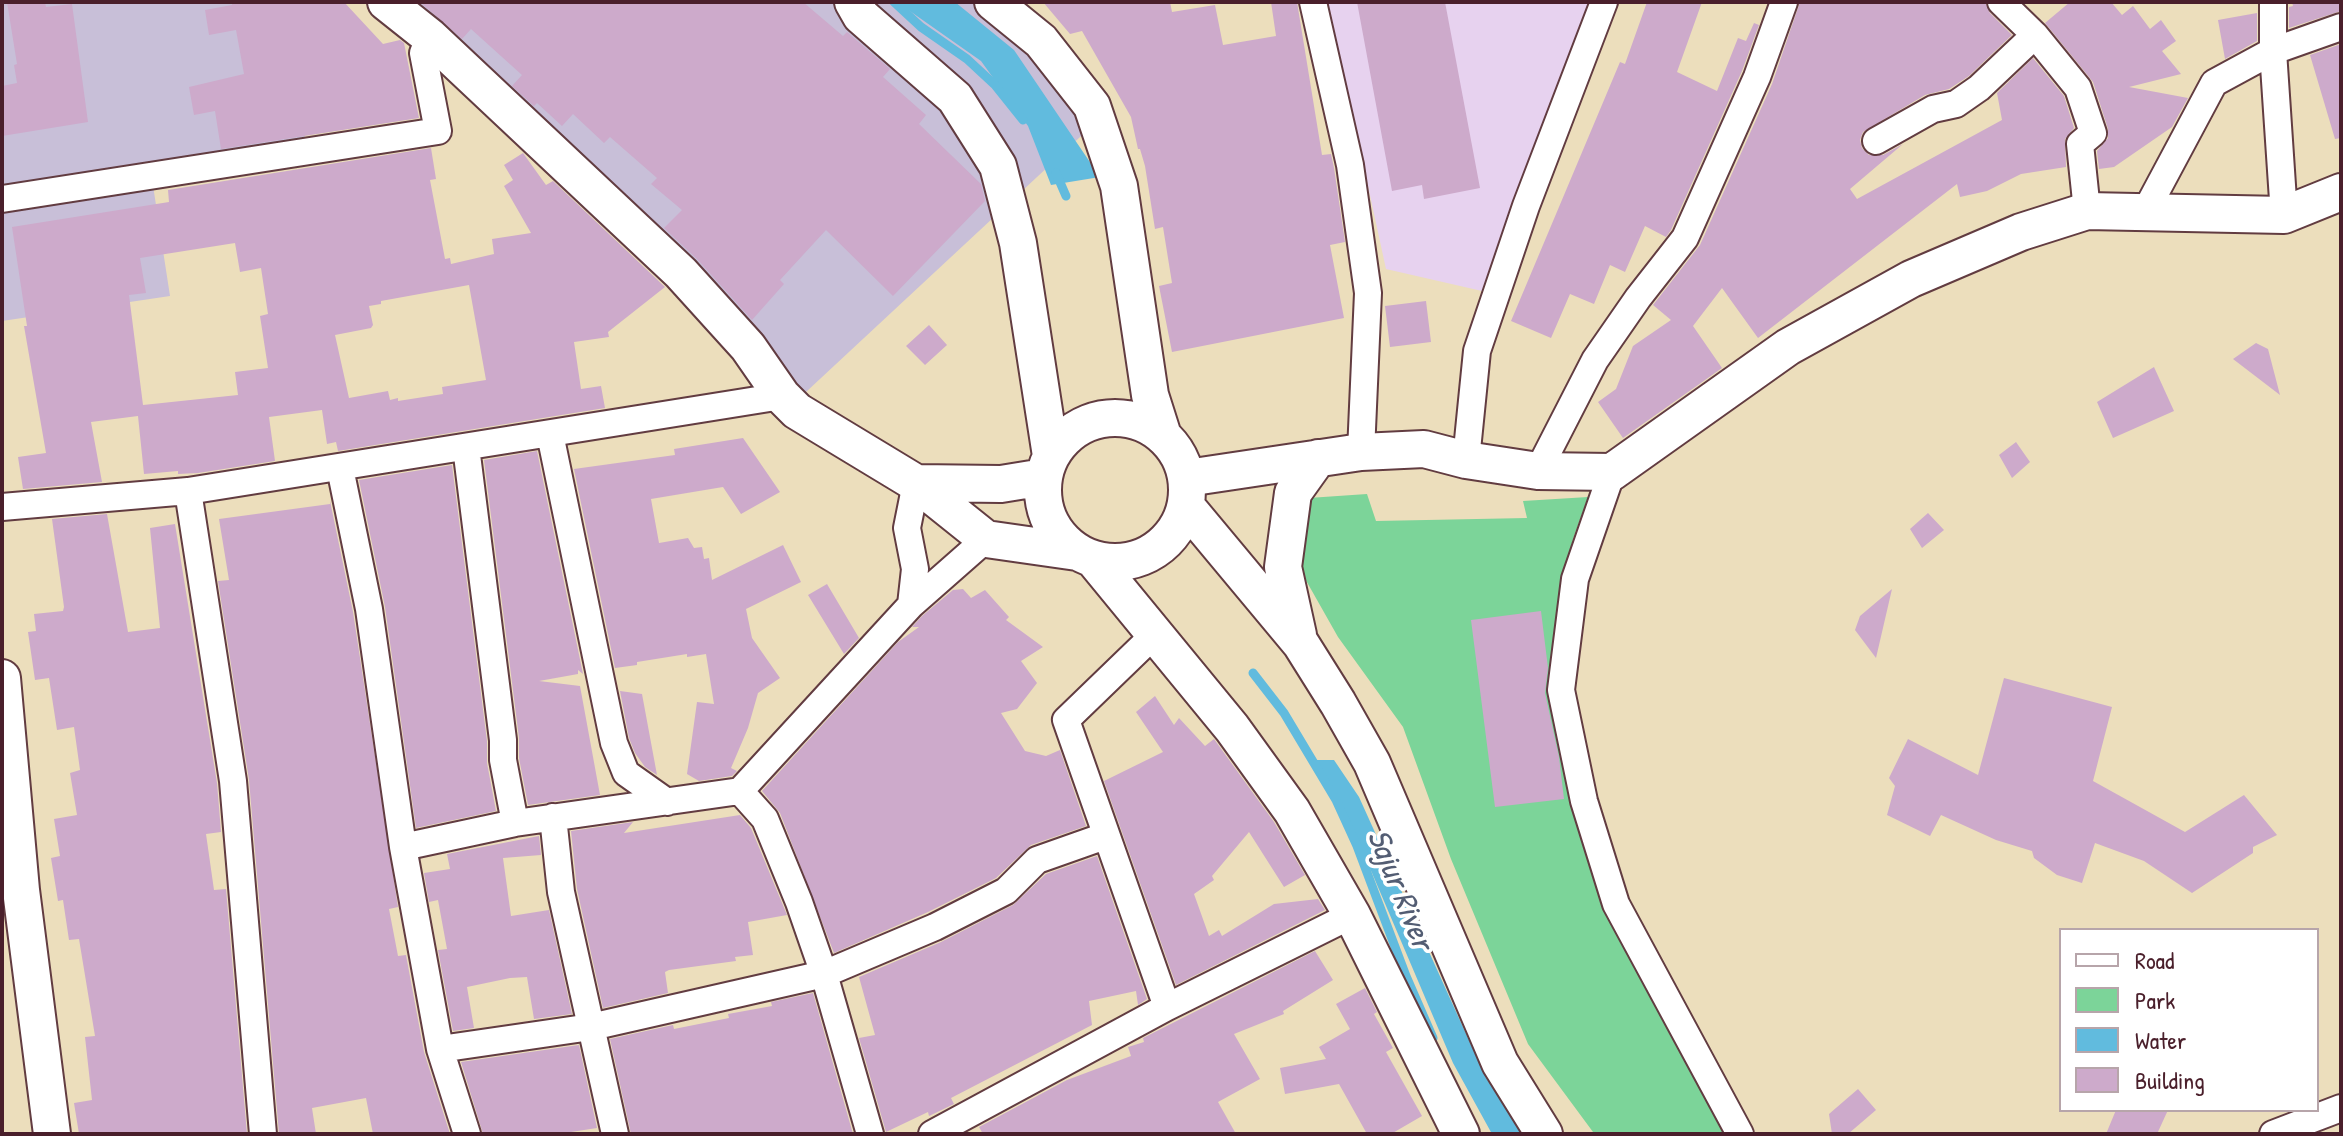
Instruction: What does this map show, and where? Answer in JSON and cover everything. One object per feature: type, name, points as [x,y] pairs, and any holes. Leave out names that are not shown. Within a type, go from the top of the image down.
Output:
[{"type":"main road","points":[[386,2],[430,37],[681,273],[748,347],[782,396],[797,411],[916,483],[986,539],[1117,563],[1141,559],[1161,546],[1177,529],[1187,492]]},
{"type":"main road","points":[[853,2],[861,16],[955,98],[998,166],[1018,243],[1048,466],[1043,499],[1049,519],[1060,537],[1085,556],[1156,633],[1232,728],[1292,811],[1352,915],[1461,1134]]},
{"type":"main road","points":[[993,2],[1041,41],[1092,106],[1119,186],[1150,395],[1163,436]]},
{"type":"main road","points":[[1187,492],[1318,458],[1424,449],[1466,460],[1538,471],[1612,472],[1788,347],[1911,279],[2021,232],[2087,211],[2284,215],[2341,192]]},
{"type":"main road","points":[[916,483],[1001,484],[1048,466],[1064,438],[1082,425],[1103,419],[1124,418],[1145,424],[1163,436],[1179,455],[1187,492],[1301,644],[1372,763],[1500,1063],[1544,1134]]},
{"type":"main road","points":[[1301,644],[1283,567],[1293,493],[1318,458]]},
{"type":"main road","points":[[2,678],[12,891],[52,1134]]},
{"type":"street","points":[[1313,2],[1350,165],[1368,293],[1361,452]]},
{"type":"street","points":[[1466,460],[1477,351],[1526,206],[1604,2]]},
{"type":"street","points":[[1538,471],[1595,360],[1685,238],[1757,77],[1784,2]]},
{"type":"street","points":[[2001,2],[2035,35],[2078,88],[2093,133],[2080,144],[2087,211]]},
{"type":"street","points":[[2273,2],[2273,51],[2284,215]]},
{"type":"street","points":[[2144,214],[2214,83],[2273,51],[2341,27]]},
{"type":"street","points":[[1876,141],[1933,109],[1956,104],[1979,88],[2035,35]]},
{"type":"street","points":[[2,199],[438,131],[423,53],[430,37]]},
{"type":"street","points":[[2,507],[188,491],[782,396]]},
{"type":"street","points":[[550,434],[614,743],[626,773],[667,802]]},
{"type":"street","points":[[466,447],[503,760],[515,823]]},
{"type":"street","points":[[340,468],[369,609],[403,847],[440,1049],[467,1134]]},
{"type":"street","points":[[1612,472],[1575,579],[1561,690],[1584,801],[1616,904],[1740,1134]]},
{"type":"street","points":[[911,605],[915,569],[907,528],[916,483]]},
{"type":"street","points":[[188,491],[233,781],[263,1134]]},
{"type":"street","points":[[403,847],[515,823],[740,791],[911,605],[986,539]]},
{"type":"street","points":[[1156,633],[1066,720],[1167,1007]]},
{"type":"street","points":[[740,791],[765,819],[799,902],[824,974],[870,1134]]},
{"type":"street","points":[[553,817],[561,892],[615,1134]]},
{"type":"street","points":[[440,1049],[591,1027],[824,974],[935,927],[1006,891],[1037,860],[1105,836]]},
{"type":"street","points":[[932,1134],[1167,1007],[1352,915]]},
{"type":"street","points":[[2273,1134],[2341,1108]]},
{"type":"shaded area","points":[[2,2],[304,2],[290,44],[305,138],[150,166],[170,296],[2,321]]},
{"type":"shaded area","points":[[373,2],[1009,2],[1094,124],[792,405]]},
{"type":"shaded area","points":[[1328,2],[1596,2],[1482,291],[1386,269]]},
{"type":"green space","points":[[1367,494],[1376,521],[1527,518],[1523,501],[1588,497],[1560,589],[1557,709],[1575,798],[1726,1134],[1593,1132],[1528,1044],[1451,859],[1403,727],[1338,637],[1295,561],[1294,499]]},
{"type":"water","points":[[897,2],[955,2],[1014,50],[1100,177],[1051,185],[1028,126],[981,61]]},
{"type":"water","points":[[1316,760],[1334,760],[1359,797],[1486,1078],[1525,1134],[1492,1134],[1453,1063],[1372,873]]},
{"type":"building","points":[[7,2],[45,2],[46,7],[72,4],[88,122],[2,136],[2,86],[17,83]]},
{"type":"building","points":[[232,2],[344,2],[383,44],[400,40],[404,43],[419,118],[221,149],[215,111],[194,115],[189,87],[244,74],[236,30],[209,35],[205,10],[232,5]]},
{"type":"building","points":[[420,2],[803,2],[843,36],[847,32],[890,69],[883,77],[926,115],[919,124],[981,184],[985,201],[893,296],[826,230],[780,280],[784,284],[752,320],[697,259],[664,228],[682,210],[651,184],[657,178],[610,137],[604,143],[573,114],[562,126],[537,103],[534,106],[512,86],[522,75],[471,29],[462,39]]},
{"type":"building","points":[[1043,2],[1170,2],[1172,12],[1215,5],[1223,45],[1276,36],[1271,2],[1297,2],[1322,155],[1331,154],[1334,168],[1345,242],[1330,245],[1344,318],[1172,352],[1159,286],[1172,283],[1163,227],[1155,229],[1145,166],[1131,117],[1082,31],[1070,34]]},
{"type":"building","points":[[1357,2],[1445,2],[1480,188],[1424,199],[1422,185],[1392,191]]},
{"type":"building","points":[[1647,2],[1702,2],[1677,72],[1717,91],[1738,38],[1746,41],[1754,23],[1759,25],[1742,71],[1671,230],[1666,237],[1645,226],[1625,272],[1610,265],[1594,304],[1570,294],[1551,338],[1511,321],[1620,62],[1625,64]]},
{"type":"building","points":[[1800,2],[1985,2],[1990,13],[2012,35],[1969,76],[1949,89],[1925,95],[1863,132],[1860,140],[1862,148],[1869,155],[1883,155],[1903,144],[1850,189],[1857,199],[2002,120],[1997,93],[2033,58],[2064,96],[2074,128],[2065,139],[2066,167],[2021,174],[1987,191],[1960,197],[1957,184],[1758,338],[1722,288],[1693,326],[1722,368],[1623,438],[1598,402],[1616,389],[1633,346],[1671,320],[1653,305],[1700,245],[1772,84]]},
{"type":"building","points":[[2070,2],[2111,2],[2122,15],[2133,6],[2150,29],[2161,20],[2176,41],[2162,51],[2181,74],[2129,87],[2188,98],[2172,127],[2114,167],[2099,169],[2097,151],[2108,138],[2108,129],[2093,82],[2045,23]]},
{"type":"building","points":[[2292,2],[2341,2],[2341,11],[2289,28],[2289,7],[2293,6]]},
{"type":"building","points":[[2257,13],[2257,41],[2225,59],[2218,20]]},
{"type":"building","points":[[2341,44],[2341,138],[2335,139],[2310,55]]},
{"type":"building","points":[[431,148],[436,179],[430,180],[445,259],[450,258],[451,264],[494,254],[492,239],[531,233],[504,186],[513,180],[504,165],[523,153],[546,185],[553,181],[665,287],[608,332],[609,337],[574,342],[581,389],[601,386],[605,408],[338,451],[336,442],[327,444],[322,410],[269,417],[275,461],[178,474],[178,471],[144,474],[138,416],[91,422],[102,482],[23,489],[18,457],[46,453],[24,326],[27,326],[12,227],[169,202],[168,190]],"holes":[[[235,243],[240,272],[261,268],[268,314],[260,316],[268,368],[235,372],[238,395],[143,405],[129,295],[146,293],[140,258]],[[469,285],[486,380],[442,387],[443,394],[398,401],[398,398],[390,400],[388,391],[349,398],[335,335],[371,328],[369,306],[381,304],[381,301]]]},
{"type":"building","points":[[1426,301],[1431,342],[1390,347],[1385,306]]},
{"type":"building","points":[[929,325],[947,345],[925,365],[906,346]]},
{"type":"building","points":[[2256,343],[2268,349],[2280,395],[2233,359]]},
{"type":"building","points":[[2154,367],[2174,411],[2113,438],[2097,402]]},
{"type":"building","points":[[743,438],[780,492],[741,514],[723,487],[651,499],[659,543],[688,538],[694,548],[702,547],[704,559],[709,558],[712,580],[783,545],[801,582],[746,609],[752,638],[780,678],[758,693],[748,728],[731,768],[737,771],[732,776],[699,781],[687,774],[697,702],[714,704],[706,654],[687,657],[687,654],[615,668],[574,469],[675,455],[674,449]]},
{"type":"building","points":[[2016,442],[2030,462],[2012,478],[1999,455]]},
{"type":"building","points":[[537,451],[583,674],[578,670],[578,674],[539,681],[580,686],[600,795],[528,805],[519,758],[484,460]]},
{"type":"building","points":[[452,465],[487,741],[487,763],[496,811],[416,828],[385,607],[359,480]]},
{"type":"building","points":[[330,501],[353,612],[398,907],[389,909],[398,956],[406,955],[424,1052],[450,1134],[373,1134],[366,1098],[312,1108],[316,1134],[279,1134],[249,780],[218,581],[229,580],[219,519],[330,504]]},
{"type":"building","points":[[1928,513],[1944,530],[1922,548],[1910,529]]},
{"type":"building","points":[[107,514],[128,632],[160,628],[150,528],[175,524],[217,783],[221,832],[206,834],[214,890],[226,889],[247,1134],[79,1134],[74,1103],[92,1100],[85,1037],[95,1036],[79,939],[69,940],[63,900],[58,901],[51,858],[60,856],[54,819],[77,815],[70,773],[80,770],[74,727],[57,730],[49,678],[35,680],[28,632],[36,631],[34,614],[63,611],[64,607],[52,519]]},
{"type":"building","points":[[827,584],[859,638],[844,654],[808,595]]},
{"type":"building","points":[[963,589],[971,598],[985,590],[1009,617],[1006,620],[1043,647],[1021,661],[1037,683],[1017,709],[1001,713],[1025,751],[1046,756],[1060,750],[1086,826],[1031,845],[996,878],[834,953],[780,813],[762,791],[898,642],[919,627],[912,627],[922,616],[953,590]]},
{"type":"building","points":[[1892,589],[1876,658],[1855,630],[1860,616]]},
{"type":"building","points":[[1541,611],[1548,668],[1545,693],[1559,757],[1564,799],[1495,807],[1471,620]]},
{"type":"building","points":[[2004,678],[2112,707],[2093,781],[2185,832],[2244,795],[2277,835],[2253,847],[2253,853],[2192,893],[2144,861],[2095,843],[2082,883],[2057,875],[2034,858],[2032,851],[1996,840],[1941,815],[1930,836],[1887,815],[1895,786],[1889,778],[1908,739],[1978,775]]},
{"type":"building","points":[[620,691],[642,694],[657,775],[645,767],[635,753]]},
{"type":"building","points":[[1155,696],[1174,725],[1179,718],[1205,746],[1214,739],[1274,822],[1305,875],[1284,887],[1249,832],[1212,876],[1214,880],[1194,894],[1209,936],[1219,930],[1222,936],[1274,904],[1318,899],[1325,910],[1176,985],[1104,781],[1163,752],[1136,712]]},
{"type":"building","points":[[740,815],[751,828],[787,915],[748,922],[753,955],[735,957],[736,961],[669,970],[665,972],[668,993],[603,1008],[577,889],[571,831],[633,822],[624,833]]},
{"type":"building","points":[[539,836],[541,855],[503,858],[511,916],[549,910],[572,1014],[534,1019],[527,977],[510,978],[467,987],[474,1028],[453,1031],[438,950],[447,949],[438,900],[429,902],[424,873],[450,869],[447,854]]},
{"type":"building","points":[[1097,856],[1147,999],[1138,1005],[1136,991],[1089,1001],[1092,1025],[951,1098],[954,1104],[929,1116],[928,1112],[886,1132],[859,1038],[875,1035],[859,977],[941,942],[1013,905],[1046,874]]},
{"type":"building","points":[[1315,951],[1333,980],[1283,1011],[1284,1014],[1234,1034],[1260,1079],[1218,1102],[1236,1134],[983,1134],[979,1127],[1067,1080],[1131,1056],[1128,1047],[1144,1042],[1143,1038]]},
{"type":"building","points":[[1365,988],[1377,1012],[1374,1014],[1393,1048],[1386,1052],[1422,1116],[1391,1134],[1367,1134],[1339,1084],[1285,1094],[1280,1068],[1326,1059],[1319,1047],[1350,1029],[1336,1004]]},
{"type":"building","points":[[813,993],[853,1134],[631,1134],[610,1039],[673,1025],[674,1029],[729,1018],[728,1014],[772,1006],[771,1002]]},
{"type":"building","points":[[579,1045],[597,1128],[558,1134],[483,1134],[461,1062]]},
{"type":"building","points":[[1858,1089],[1876,1110],[1848,1134],[1832,1134],[1829,1114]]},
{"type":"building","points":[[2115,1112],[2167,1112],[2157,1134],[2106,1134]]},
{"type":"waterway","name":"Sajur River","points":[[894,2],[921,27],[967,59],[995,85],[1023,120]]},
{"type":"waterway","name":"Sajur River","points":[[1056,173],[1066,196]]},
{"type":"waterway","name":"Sajur River","points":[[1253,673],[1284,713],[1336,800],[1433,1038]]}]
